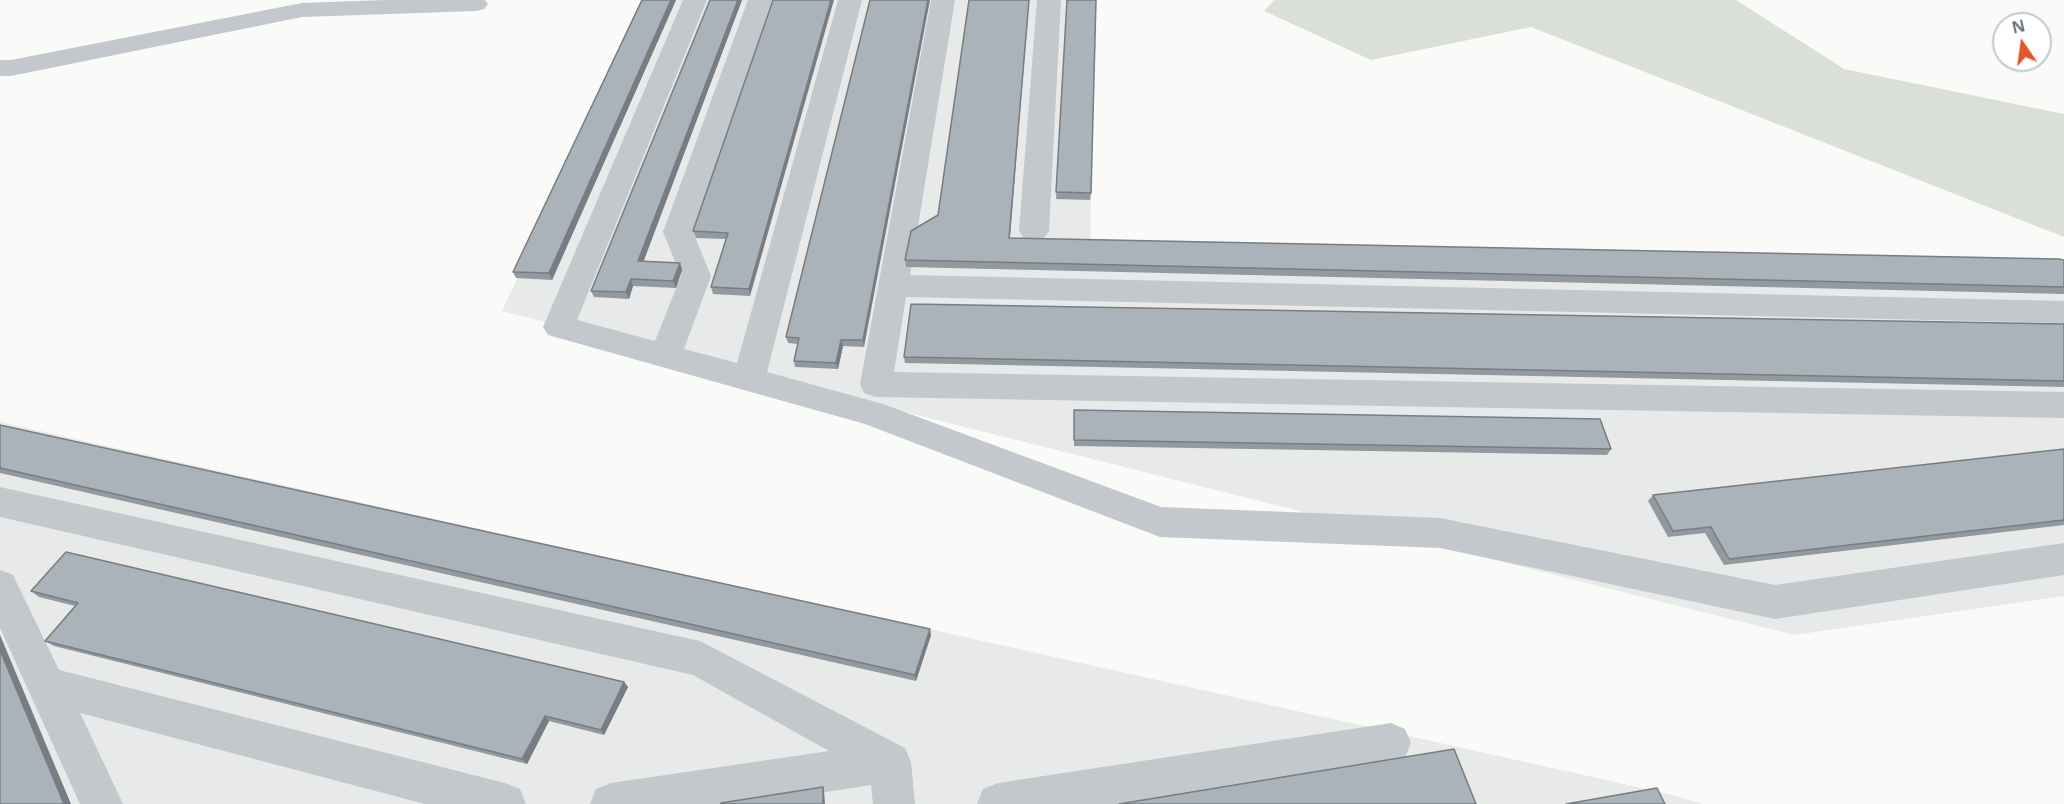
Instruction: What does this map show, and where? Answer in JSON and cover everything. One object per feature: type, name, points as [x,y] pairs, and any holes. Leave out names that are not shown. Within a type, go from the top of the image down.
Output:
[{"type":"lane","points":[[695,0],[559,327],[748,378],[873,398],[2064,405]]},
{"type":"lane","points":[[666,355],[696,276],[678,232],[760,0]]},
{"type":"lane","points":[[748,378],[850,0]]},
{"type":"lane","points":[[873,398],[943,0]]},
{"type":"lane","points":[[1034,231],[1049,0]]},
{"type":"lane","points":[[0,68],[11,68],[302,10],[476,4]]},
{"type":"lane","points":[[892,286],[2064,312]]},
{"type":"lane","points":[[873,398],[1160,522],[1440,533],[1775,602],[2064,559]]},
{"type":"lane","points":[[0,502],[700,659],[890,762]]},
{"type":"lane","points":[[0,587],[102,804]]},
{"type":"lane","points":[[46,685],[505,804]]},
{"type":"lane","points":[[998,804],[1391,743]]},
{"type":"lane","points":[[611,804],[678,799],[890,762]]},
{"type":"lane","points":[[890,762],[894,804]]},
{"type":"shaded area","points":[[647,0],[1096,0],[1090,245],[2064,269],[2064,596],[1794,635],[502,311]]},
{"type":"shaded area","points":[[1274,0],[1736,0],[1844,69],[2064,114],[2064,237],[1531,27],[1371,60],[1264,11]]},
{"type":"shaded area","points":[[0,422],[1669,794],[1703,804],[0,804]]},
{"type":"building","points":[[642,0],[671,0],[549,273],[513,272]]},
{"type":"building","points":[[710,0],[738,0],[638,261],[680,263],[673,281],[631,279],[626,292],[591,291]]},
{"type":"building","points":[[773,0],[831,0],[749,289],[711,287],[728,233],[693,231]]},
{"type":"building","points":[[870,0],[928,0],[863,340],[841,340],[836,363],[794,361],[799,338],[786,337]]},
{"type":"building","points":[[969,0],[1029,0],[1009,238],[2058,259],[2064,260],[2064,287],[905,260],[911,231],[938,215]]},
{"type":"building","points":[[1067,0],[1096,0],[1091,193],[1056,192]]},
{"type":"building","points":[[911,304],[2064,324],[2064,381],[904,357]]},
{"type":"building","points":[[1074,410],[1600,419],[1611,449],[1074,440]]},
{"type":"building","points":[[0,425],[930,629],[915,675],[0,468]]},
{"type":"building","points":[[2064,449],[2064,520],[1729,559],[1711,527],[1673,531],[1653,495]]},
{"type":"building","points":[[66,552],[624,682],[601,730],[545,716],[522,759],[45,641],[78,603],[31,591]]},
{"type":"building","points":[[0,650],[64,804],[0,804]]},
{"type":"building","points":[[1454,749],[1476,804],[1119,804]]},
{"type":"building","points":[[823,787],[823,804],[721,804],[721,803]]},
{"type":"building","points":[[1657,788],[1665,804],[1566,804]]}]
